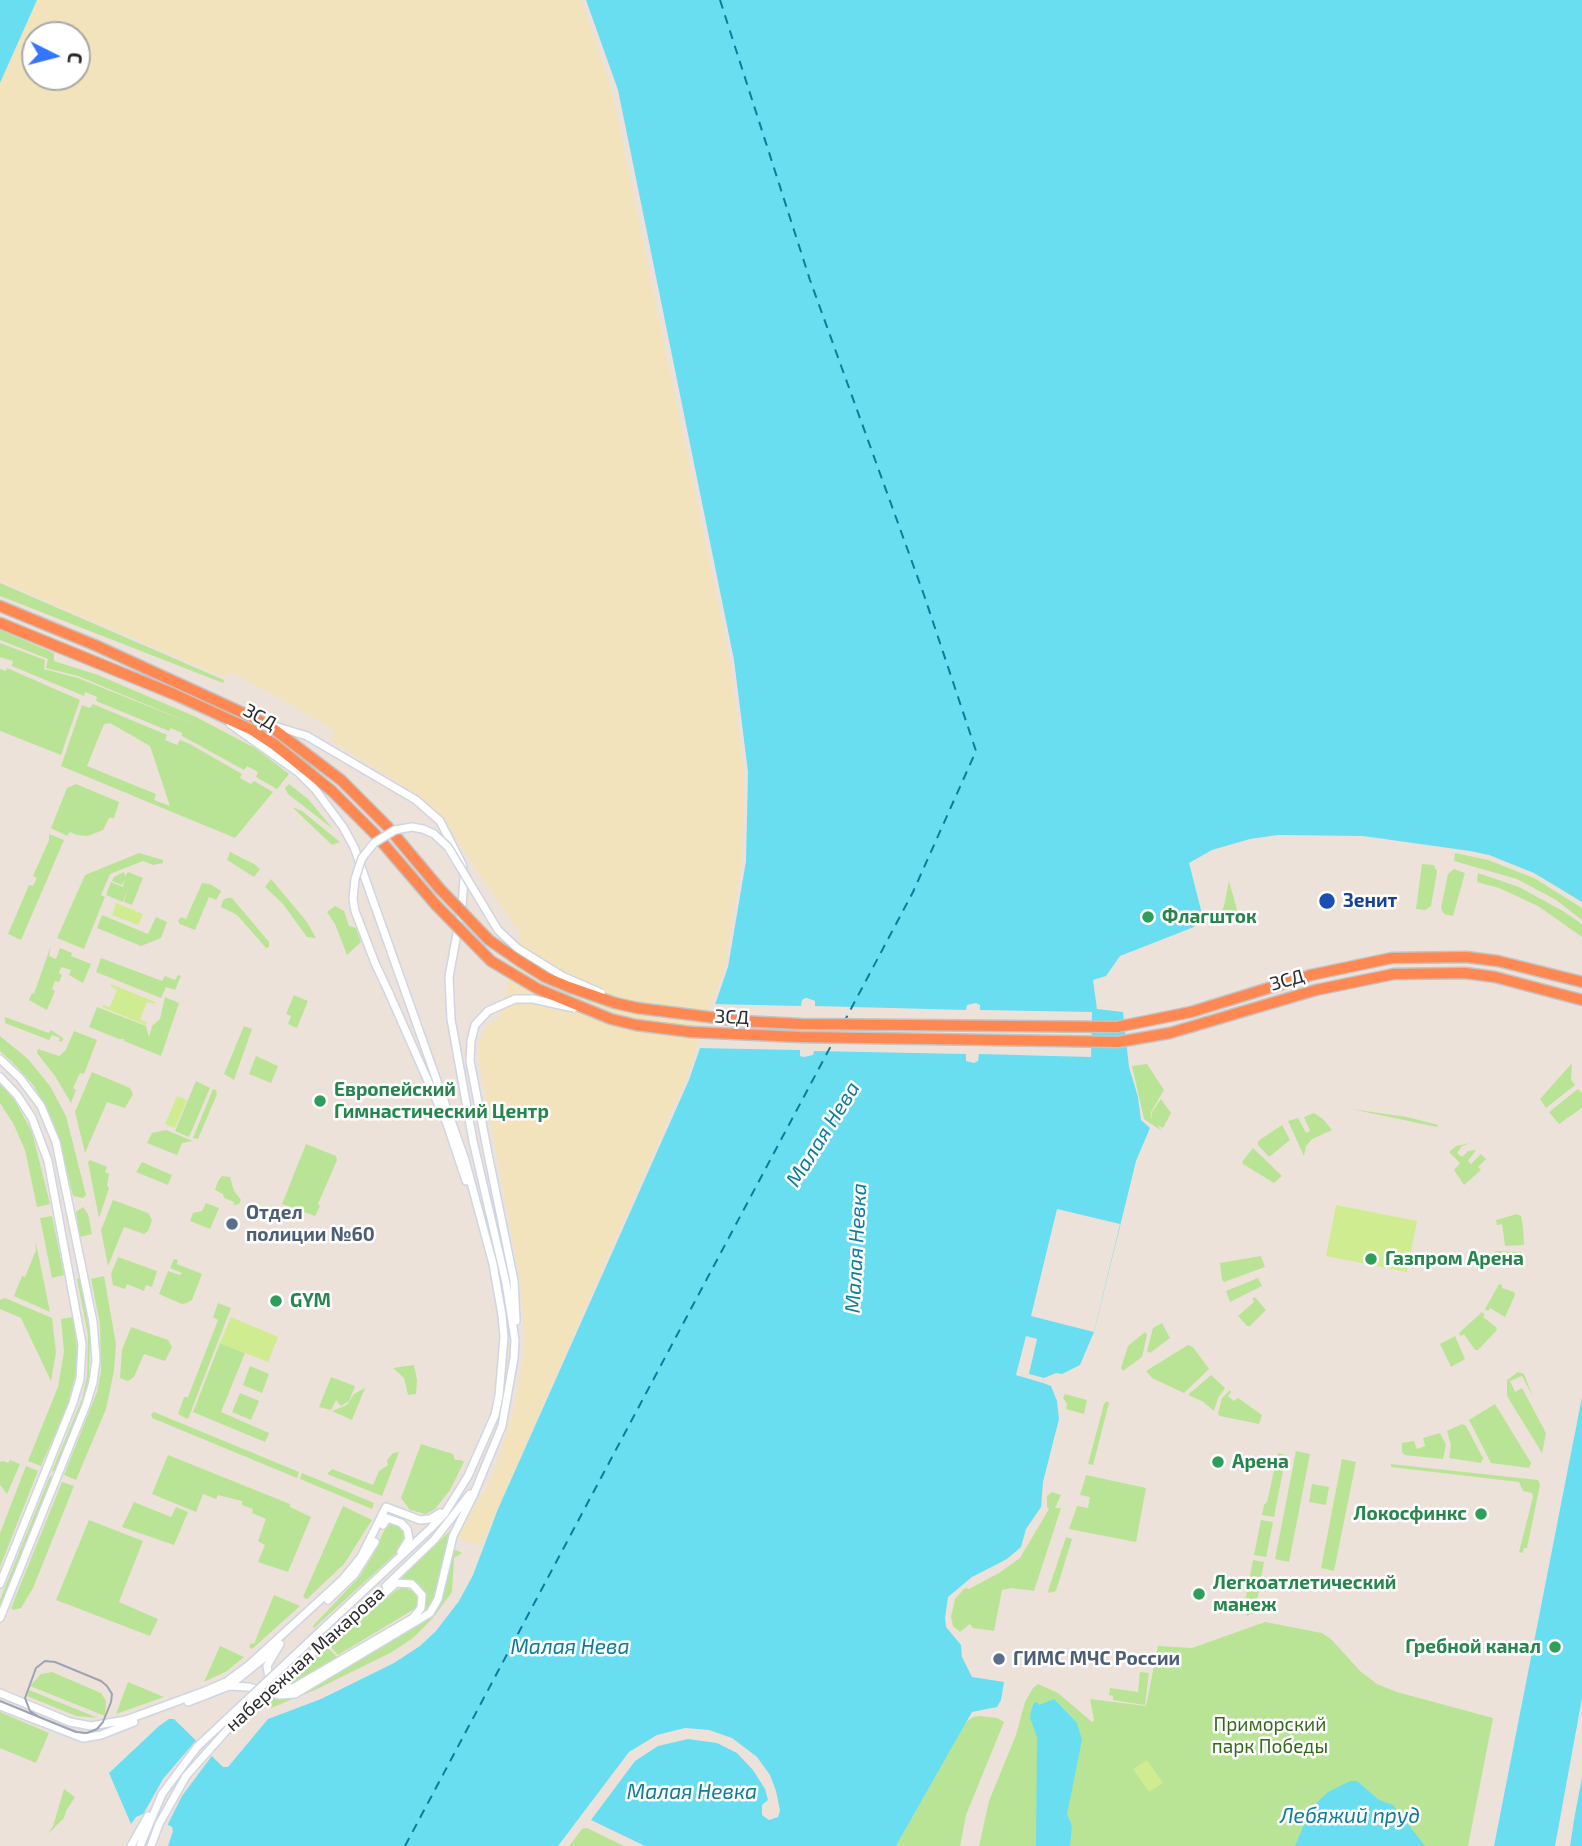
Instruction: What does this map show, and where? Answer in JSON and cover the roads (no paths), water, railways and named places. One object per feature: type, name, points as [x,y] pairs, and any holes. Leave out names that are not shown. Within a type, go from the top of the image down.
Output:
[{"type":"highway","name":"ЗСД","points":[[0,606],[97,646],[267,724],[341,780],[387,826],[489,940],[545,976],[615,1003],[691,1016],[801,1024],[1117,1027],[1191,1012],[1311,975],[1392,958],[1466,957],[1498,961],[1582,982]]},
{"type":"highway","name":"ЗСД","points":[[0,622],[252,730],[294,758],[332,791],[491,961],[516,978],[584,1010],[636,1025],[725,1035],[1105,1042],[1145,1039],[1171,1033],[1327,987],[1394,974],[1465,973],[1582,1000]]},
{"type":"main road","points":[[219,715],[299,774],[323,797],[343,827],[362,870],[412,1008],[465,1160],[478,1211]]},
{"type":"main road","points":[[267,724],[307,736],[416,800],[440,821],[462,864],[464,887],[449,976],[451,1019],[473,1141],[502,1259],[515,1339]]},
{"type":"main road","points":[[478,1211],[447,1125],[375,963],[355,911],[355,879],[362,858],[374,843],[395,830],[412,827],[435,834],[448,846],[498,930],[517,948],[562,976],[637,1008]]},
{"type":"main road","points":[[229,1686],[248,1687],[280,1695],[295,1694],[424,1617],[438,1600],[453,1536],[502,1426],[512,1379],[515,1339],[514,1281],[470,1061],[471,1041],[475,1025],[488,1010],[515,999],[533,999],[584,1010]]},
{"type":"main road","points":[[0,1059],[41,1106],[50,1126],[60,1158],[95,1334],[93,1382],[86,1405],[0,1618]]},
{"type":"main road","points":[[0,1077],[17,1095],[32,1118],[48,1161],[82,1332],[80,1378],[70,1412],[0,1584]]},
{"type":"main road","points":[[48,1161],[60,1158]]},
{"type":"main road","name":"набережная Макарова","points":[[140,1846],[162,1794],[197,1747],[432,1528],[468,1476],[495,1416],[502,1378],[504,1337],[494,1264],[478,1211]]},
{"type":"main road","points":[[62,1238],[75,1235]]},
{"type":"main road","name":"набережная Макарова","points":[[151,1846],[172,1798],[204,1754],[434,1540],[477,1485]]},
{"type":"main road","points":[[0,1693],[76,1724],[106,1725],[205,1691],[226,1682],[250,1665],[351,1571],[388,1508],[425,1521],[451,1503]]},
{"type":"main road","points":[[0,1706],[77,1737],[101,1735],[229,1686],[280,1644],[354,1575],[387,1518],[404,1526],[408,1534],[408,1544],[397,1556],[392,1567]]},
{"type":"main road","points":[[280,1644],[267,1666],[269,1677],[279,1687],[293,1688],[415,1616],[422,1605],[422,1595],[412,1584],[396,1583],[365,1610],[356,1613]]},
{"type":"main road","points":[[131,1846],[162,1794]]},
{"type":"water","points":[[0,0],[37,0],[28,21],[21,21],[21,36],[0,83]]},
{"type":"water","points":[[586,0],[1582,0],[1582,902],[1534,873],[1489,855],[1470,851],[1363,836],[1278,835],[1250,839],[1212,850],[1189,863],[1201,910],[1194,927],[1120,956],[1106,976],[1093,980],[1097,1009],[1123,1012],[1129,1067],[1138,1097],[1141,1120],[1150,1128],[1136,1161],[1094,1332],[1080,1365],[1062,1374],[1056,1373],[1044,1378],[1043,1383],[1051,1386],[1057,1401],[1059,1419],[1043,1482],[1041,1507],[1026,1529],[1021,1547],[1007,1559],[972,1577],[948,1597],[946,1627],[961,1645],[962,1657],[972,1677],[1004,1682],[1001,1700],[997,1707],[972,1712],[896,1846],[645,1846],[591,1820],[635,1761],[658,1746],[688,1739],[717,1743],[737,1753],[753,1770],[765,1789],[768,1800],[762,1805],[762,1815],[769,1820],[778,1817],[780,1810],[776,1791],[770,1775],[757,1757],[732,1738],[709,1730],[685,1728],[657,1735],[629,1752],[558,1846],[168,1846],[172,1827],[145,1813],[136,1817],[131,1824],[109,1773],[159,1726],[169,1719],[174,1719],[223,1767],[228,1767],[268,1719],[321,1699],[394,1663],[420,1646],[436,1631],[459,1601],[473,1575],[498,1509],[689,1080],[728,967],[746,861],[748,772],[734,660],[618,90]],"holes":[[[806,998],[815,1001],[813,1055],[800,1055],[802,1000]],[[967,1005],[980,1005],[978,1061],[966,1061]]]},
{"type":"water","name":"Гребной канал","points":[[1582,1397],[1582,1698],[1555,1846],[1494,1846]]},
{"type":"water","points":[[1054,1699],[1077,1723],[1082,1740],[1067,1814],[1072,1826],[1070,1846],[1036,1846],[1037,1737],[1030,1718],[1034,1703],[1039,1705]]},
{"type":"water","points":[[1582,1777],[1582,1846],[1570,1846],[1574,1820]]},
{"type":"water","name":"Лебяжий пруд","points":[[1350,1781],[1357,1781],[1379,1800],[1393,1805],[1425,1846],[1295,1846],[1311,1808],[1328,1792]]},
{"type":"tram line","points":[[0,1701],[39,1717],[76,1732],[87,1733],[97,1729],[103,1722],[112,1694],[101,1681],[55,1662],[45,1661],[36,1668],[25,1698],[30,1711],[39,1717]]},
{"type":"place","name":"Зенит","points":[[1327,901]]},
{"type":"place","name":"Флагшток","points":[[1148,917]]},
{"type":"place","name":"Европейский Гимнастический Центр","points":[[320,1101]]},
{"type":"place","name":"Отдел полиции №60","points":[[232,1224]]},
{"type":"place","name":"Газпром Арена","points":[[1371,1259]]},
{"type":"place","name":"GYM","points":[[276,1301]]},
{"type":"place","name":"Арена","points":[[1218,1462]]},
{"type":"place","name":"Локосфинкс","points":[[1481,1514]]},
{"type":"place","name":"Легкоатлетический манеж","points":[[1199,1594]]},
{"type":"place","name":"Гребной канал","points":[[1555,1647]]},
{"type":"place","name":"ГИМС МЧС России","points":[[999,1659]]},
{"type":"water label","name":"Малая Нева","points":[[823,1134]]},
{"type":"water label","name":"Малая Невка","points":[[856,1248]]},
{"type":"water label","name":"Малая Нева","points":[[570,1647]]},
{"type":"water label","name":"Малая Невка","points":[[692,1792]]},
{"type":"park label","name":"Приморский парк Победы","points":[[1270,1736]]}]
